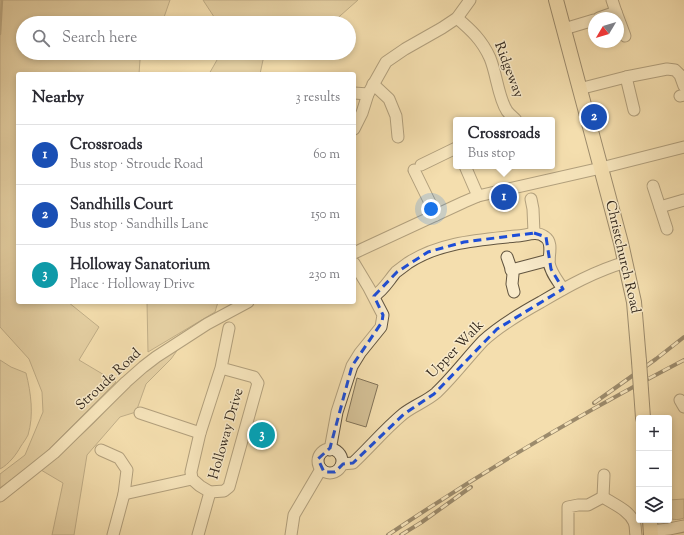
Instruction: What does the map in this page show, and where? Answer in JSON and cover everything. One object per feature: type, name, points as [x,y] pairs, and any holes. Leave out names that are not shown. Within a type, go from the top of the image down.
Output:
[{"type":"main road","name":"Christchurch Road","points":[[556,0],[626,262],[634,302],[643,415]]},
{"type":"street","points":[[356,125],[362,113],[368,94],[386,62],[457,18],[470,0]]},
{"type":"street","points":[[612,0],[616,12]]},
{"type":"street","name":"Ridgeway","points":[[457,18],[478,37],[484,46],[494,70],[500,96],[508,113],[514,117]]},
{"type":"street","points":[[564,29],[588,22]]},
{"type":"street","points":[[580,89],[626,77],[671,69],[675,70],[680,75],[683,92]]},
{"type":"street","points":[[626,77],[634,110]]},
{"type":"street","points":[[373,84],[389,99],[396,116],[398,137]]},
{"type":"street","points":[[356,93],[368,94]]},
{"type":"street","points":[[356,252],[478,196],[601,168],[684,147]]},
{"type":"street","points":[[436,215],[418,167],[453,150]]},
{"type":"street","points":[[466,169],[478,196]]},
{"type":"street","points":[[653,186],[667,229]]},
{"type":"street","points":[[531,199],[534,233]]},
{"type":"street","points":[[660,207],[684,200]]},
{"type":"street","points":[[374,296],[381,291],[397,272],[408,263],[428,252],[464,242],[534,233],[544,236],[548,240],[551,268],[563,289]]},
{"type":"street","points":[[507,257],[513,274],[512,284],[514,292]]},
{"type":"street","points":[[511,270],[549,260]]},
{"type":"street","name":"Upper Walk","points":[[342,464],[353,463],[379,436],[404,414],[434,394],[452,378],[483,341],[497,329],[563,289],[590,275],[626,262]]},
{"type":"street","points":[[330,450],[338,412],[352,366],[380,327],[383,315],[356,265]]},
{"type":"street","name":"Stroude Road","points":[[0,496],[54,453],[126,382],[147,364],[207,324],[244,304]]},
{"type":"street","points":[[221,368],[229,328]]},
{"type":"street","name":"Holloway Drive","points":[[221,368],[254,377],[258,383],[229,487],[224,491],[210,492],[192,479],[191,472],[200,432],[221,368]]},
{"type":"street","name":"Holloway Drive","points":[[140,414],[200,432]]},
{"type":"street","points":[[101,450],[119,458],[127,470],[124,494],[113,535]]},
{"type":"street","points":[[330,450],[333,450],[339,454],[342,464],[335,472],[328,473],[321,469],[318,458],[323,452],[330,450]]},
{"type":"street","points":[[291,535],[294,515],[321,469]]},
{"type":"street","points":[[603,497],[604,475]]},
{"type":"street","points":[[124,494],[192,479]]},
{"type":"street","name":"Holloway Drive","points":[[198,535],[210,492]]},
{"type":"street","points":[[568,535],[568,506],[588,505],[603,497]]},
{"type":"street","points":[[603,497],[629,514],[634,522],[636,535]]},
{"type":"street","points":[[650,529],[669,529],[684,526]]},
{"type":"highlighted area","points":[[534,233],[546,237],[551,269],[563,289],[497,329],[434,394],[404,414],[353,463],[343,464],[335,472],[324,472],[318,459],[330,448],[352,366],[382,322],[383,315],[374,296],[397,272],[428,252],[464,242]]},
{"type":"shaded area","points":[[0,0],[170,0],[164,16],[16,16],[16,60],[140,60],[139,72],[16,72],[16,304],[70,304],[99,327],[79,360],[116,382],[38,460],[0,488],[0,474],[25,455],[43,412],[42,392],[29,359],[0,327]]},
{"type":"shaded area","points":[[203,0],[358,0],[340,16],[213,16]]},
{"type":"shaded area","points":[[217,60],[263,60],[260,72],[210,72]]},
{"type":"shaded area","points":[[147,304],[217,304],[215,312],[148,352]]},
{"type":"shaded area","points":[[181,345],[171,359],[146,384],[136,412],[120,417],[87,455],[74,535],[52,535],[63,483],[41,470],[94,423],[142,373]]},
{"type":"shaded area","points":[[0,360],[11,367],[26,373],[30,396],[31,420],[28,435],[17,453],[0,469]]},
{"type":"shaded area","points":[[357,378],[378,385],[366,427],[346,421]]},
{"type":"shaded area","points":[[684,499],[684,518],[676,520],[672,519],[672,500]]},
{"type":"waterway","points":[[0,34],[2,0]]},
{"type":"railway","points":[[594,403],[684,337]]},
{"type":"railway","points":[[388,535],[533,443],[684,360]]},
{"type":"railway","points":[[401,535],[471,487]]},
{"type":"place","name":"Sandhills Court","points":[[594,117]]},
{"type":"place","name":"Crossroads","points":[[504,197]]},
{"type":"place","name":"Holloway Sanatorium","points":[[262,435]]}]
